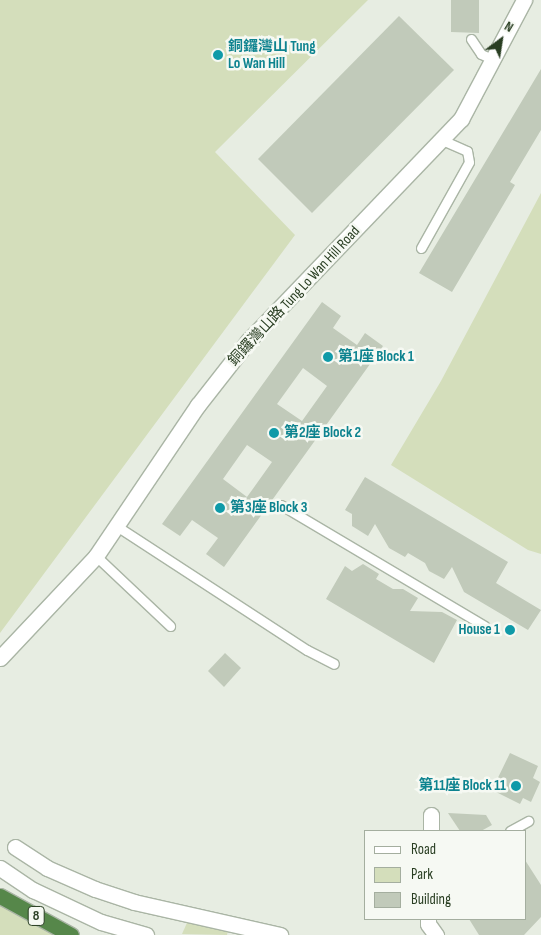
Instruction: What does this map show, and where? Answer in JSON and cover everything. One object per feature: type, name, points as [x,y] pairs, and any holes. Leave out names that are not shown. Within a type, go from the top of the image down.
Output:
[{"type":"highway","name":"8","points":[[0,896],[71,935]]},
{"type":"street","name":"銅鑼灣山路 Tung Lo Wan Hill Road","points":[[0,658],[96,556],[198,404],[248,341],[460,119],[524,0]]},
{"type":"street","points":[[431,815],[431,830]]},
{"type":"street","points":[[15,847],[47,868],[94,888],[134,902],[280,935]]},
{"type":"street","points":[[0,868],[33,890],[101,922],[146,935]]},
{"type":"street","points":[[428,920],[428,924],[436,935]]},
{"type":"lane","points":[[472,39],[481,54],[492,59]]},
{"type":"lane","points":[[421,248],[469,162],[467,151],[442,140]]},
{"type":"lane","points":[[281,505],[485,626]]},
{"type":"lane","points":[[115,526],[308,650],[334,664]]},
{"type":"lane","points":[[96,556],[170,626]]},
{"type":"lane","points":[[512,830],[528,821]]},
{"type":"green space","points":[[0,0],[368,0],[215,152],[295,235],[0,633]]},
{"type":"green space","points":[[541,193],[541,554],[528,550],[391,465],[441,381]]},
{"type":"green space","points":[[0,903],[65,935],[0,935]]},
{"type":"green space","points":[[190,916],[229,926],[227,935],[182,934]]},
{"type":"building","points":[[451,0],[479,0],[479,33],[451,32]]},
{"type":"building","points":[[399,16],[454,70],[312,213],[258,159]]},
{"type":"building","points":[[541,69],[541,130],[510,182],[515,185],[452,292],[419,273]]},
{"type":"building","points":[[322,302],[341,316],[333,328],[357,345],[365,333],[383,346],[224,567],[206,554],[218,538],[192,520],[180,536],[162,524]],"holes":[[[303,368],[327,386],[302,421],[277,404]],[[247,445],[272,462],[247,497],[223,479]]]},
{"type":"building","points":[[365,477],[508,562],[496,583],[541,610],[528,630],[464,592],[452,567],[444,579],[429,571],[425,563],[408,553],[405,557],[389,548],[375,524],[368,536],[352,526],[352,514],[345,510]]},
{"type":"building","points":[[363,564],[379,574],[376,579],[393,589],[403,589],[418,598],[410,611],[442,612],[457,620],[434,663],[326,599],[345,566],[352,571]]},
{"type":"building","points":[[225,653],[241,668],[224,687],[208,671]]},
{"type":"building","name":"第11座 Block 11","points":[[510,753],[538,766],[533,778],[540,782],[531,802],[523,798],[520,804],[492,790]]},
{"type":"building","points":[[448,813],[486,815],[492,825],[483,830],[459,830]]},
{"type":"building","points":[[526,862],[541,885],[541,917],[524,935],[479,935],[470,920],[526,920]]},
{"type":"place","name":"銅鑼灣山 Tung Lo Wan Hill","points":[[218,55]]},
{"type":"place","name":"第1座 Block 1","points":[[328,357]]},
{"type":"place","name":"第2座 Block 2","points":[[274,433]]},
{"type":"place","name":"第3座 Block 3","points":[[220,508]]},
{"type":"place","name":"House 1","points":[[510,630]]},
{"type":"place","name":"第11座 Block 11","points":[[516,786]]}]
